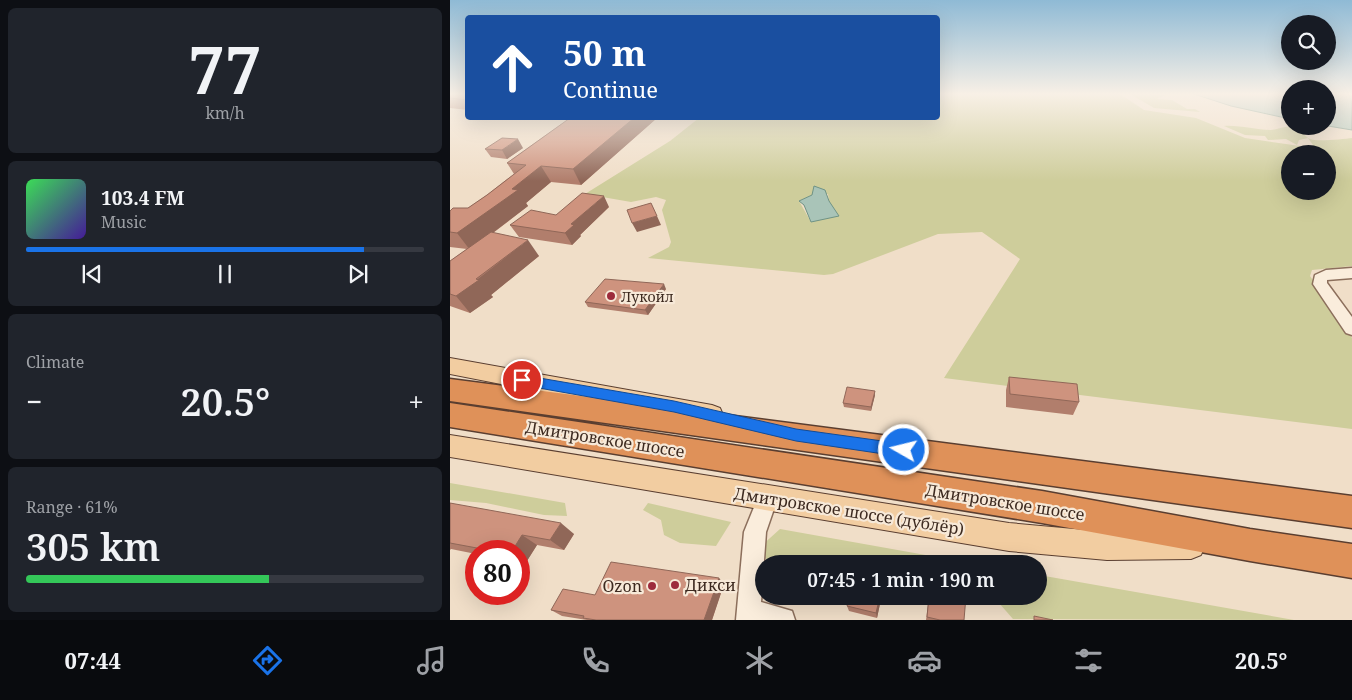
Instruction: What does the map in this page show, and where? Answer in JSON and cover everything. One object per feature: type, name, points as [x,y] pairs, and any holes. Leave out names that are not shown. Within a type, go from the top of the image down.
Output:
[{"type":"highway","name":"Дмитровское шоссе","points":[[450,390],[796,435],[1352,512]]},
{"type":"highway","name":"Дмитровское шоссе","points":[[450,415],[1042,507],[1250,545],[1352,561]]},
{"type":"main road","points":[[450,366],[674,407],[796,435]]},
{"type":"main road","name":"Дмитровское шоссе (дублёр)","points":[[450,446],[1019,538],[1107,546],[1250,545]]},
{"type":"street","points":[[1352,273],[1326,275],[1320,278],[1320,284],[1352,329]]},
{"type":"street","points":[[768,497],[755,532],[748,615],[783,620]]},
{"type":"shaded area","points":[[693,123],[1208,123],[1245,138],[1293,145],[1281,145],[1281,200],[1336,200],[1336,145],[1313,145],[1308,138],[1313,140],[1330,140],[1352,138],[1352,266],[1312,270],[1310,276],[1352,338],[1352,429],[944,378],[1020,259],[982,232],[938,234],[833,274],[824,275],[648,258],[669,247],[671,242],[662,210],[666,200],[656,197],[631,202],[585,194],[670,141]],"holes":[[[828,194],[829,201],[811,222],[799,201],[812,195]]]},
{"type":"shaded area","points":[[1336,123],[1352,123],[1352,130],[1336,127]]},
{"type":"shaded area","points":[[1224,126],[1236,126],[1271,130],[1281,128],[1281,135],[1305,135],[1308,138],[1299,140],[1297,145],[1286,139],[1268,140],[1265,136],[1245,135]]},
{"type":"shaded area","points":[[814,186],[825,190],[829,201],[839,216],[811,222],[804,205],[799,201],[812,195]]},
{"type":"shaded area","points":[[450,483],[565,503],[567,516],[544,515],[486,503],[450,500]]},
{"type":"shaded area","points":[[648,503],[731,522],[716,546],[680,543],[664,535],[661,520],[643,510]]},
{"type":"shaded area","points":[[780,529],[926,555],[763,555],[759,548]]},
{"type":"shaded area","points":[[1047,576],[1294,620],[1013,619],[1001,605],[1047,605]]},
{"type":"building","points":[[563,123],[628,123],[573,169],[541,166],[512,189],[518,190],[457,233],[450,232],[450,211],[453,208],[468,208],[526,165],[507,163]]},
{"type":"building","points":[[502,138],[518,139],[502,150],[485,149]]},
{"type":"building","points":[[582,193],[604,196],[571,224],[574,225],[565,233],[510,225],[531,210],[556,215]]},
{"type":"building","points":[[651,203],[657,216],[632,223],[627,210]]},
{"type":"building","points":[[491,232],[528,240],[456,296],[450,294],[450,261]]},
{"type":"building","points":[[605,279],[664,284],[645,310],[585,302]]},
{"type":"building","points":[[1009,377],[1077,384],[1079,402],[1010,394]]},
{"type":"building","points":[[847,387],[875,391],[871,407],[843,403]]},
{"type":"building","points":[[450,503],[561,523],[550,540],[522,535],[519,540],[465,540],[465,546],[450,543]]},
{"type":"building","points":[[611,562],[719,578],[704,620],[596,620],[551,610],[563,589],[595,595]]},
{"type":"building","points":[[847,605],[878,605],[876,613]]},
{"type":"building","points":[[928,605],[965,605],[964,620],[940,620],[927,617]]},
{"type":"building","points":[[1034,616],[1053,620],[1034,620]]},
{"type":"place","name":"Лукойл","points":[[611,296]]},
{"type":"place","name":"Дикси","points":[[675,585]]},
{"type":"place","name":"Ozon","points":[[652,586]]},
{"type":"route","points":[[522,380],[674,407],[796,435],[904,450]]}]
